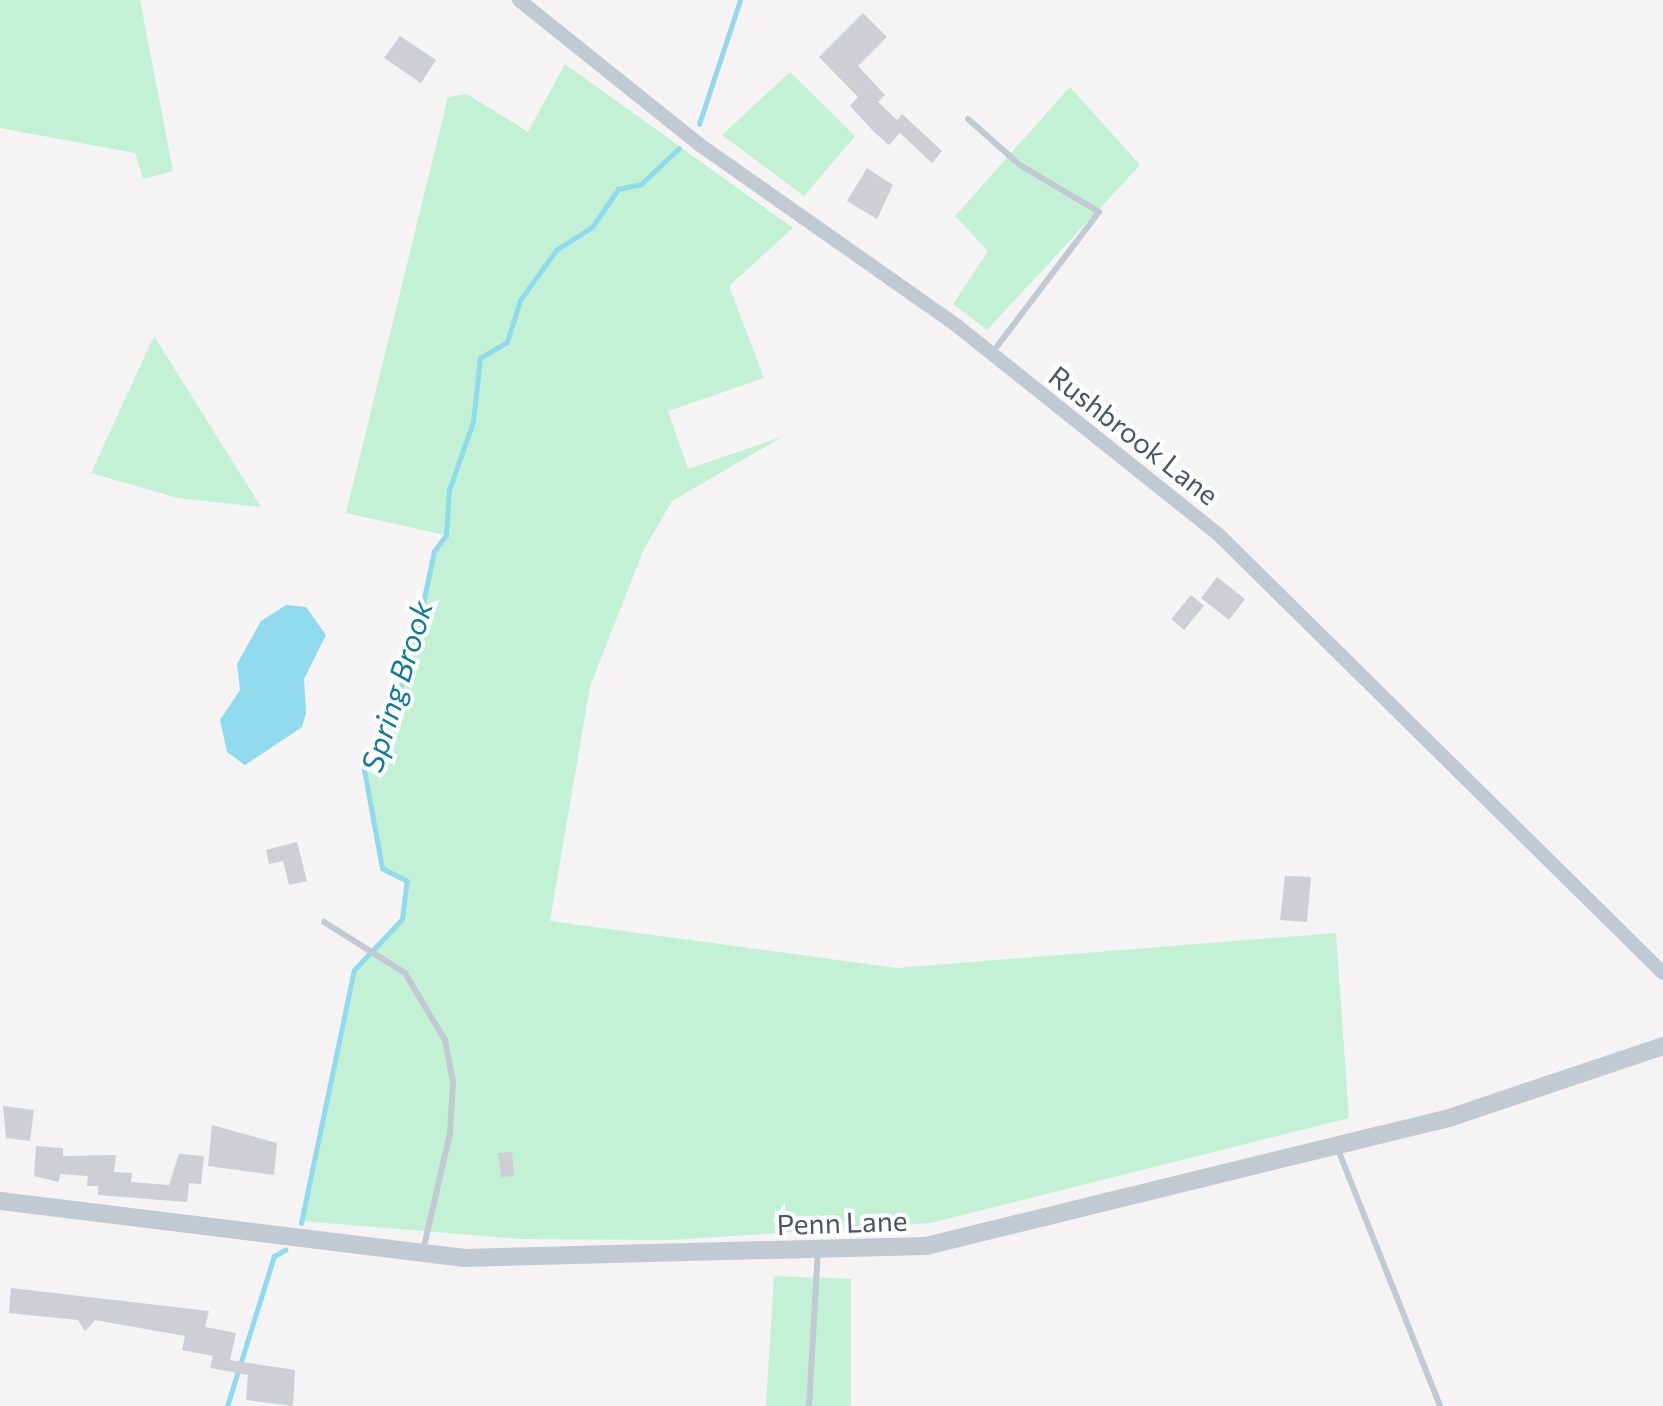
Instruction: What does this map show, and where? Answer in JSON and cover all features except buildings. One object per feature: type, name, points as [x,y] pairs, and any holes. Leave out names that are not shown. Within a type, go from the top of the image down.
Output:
[{"type":"street","name":"Rushbrook Lane","points":[[519,0],[700,145],[991,354],[1220,536],[1663,973]]},
{"type":"street","name":"Penn Lane","points":[[0,1201],[423,1252],[538,1260],[926,1246],[1449,1118],[1663,1046]]},
{"type":"lane","points":[[968,119],[1028,171],[1099,212],[991,354]]},
{"type":"lane","points":[[324,922],[405,973],[445,1040],[453,1082],[450,1134],[423,1252]]},
{"type":"lane","points":[[1336,1146],[1440,1406]]},
{"type":"lane","points":[[809,1406],[818,1250]]},
{"type":"green space","points":[[0,0],[140,0],[173,171],[143,179],[135,153],[0,128]]},
{"type":"green space","points":[[565,64],[793,228],[729,286],[764,378],[668,411],[688,469],[784,436],[672,501],[644,549],[590,686],[550,921],[897,968],[1336,933],[1349,1118],[931,1223],[671,1240],[520,1239],[302,1221],[354,970],[402,919],[406,881],[382,868],[364,770],[410,664],[434,551],[445,535],[346,513],[448,97],[467,94],[528,132]]},
{"type":"green space","points":[[790,72],[855,136],[804,196],[722,135]]},
{"type":"green space","points":[[1070,87],[1140,165],[987,330],[953,304],[988,251],[955,216]]},
{"type":"green space","points":[[154,336],[261,507],[178,498],[91,473]]},
{"type":"green space","points":[[774,1276],[851,1279],[851,1406],[766,1406]]},
{"type":"water","points":[[286,605],[306,607],[326,635],[304,679],[306,713],[302,727],[245,765],[227,752],[220,720],[240,690],[237,664],[261,621]]},
{"type":"waterway","name":"Spring Brook","points":[[699,124],[740,0]]},
{"type":"waterway","name":"Spring Brook","points":[[301,1223],[354,970],[402,919],[407,881],[382,868],[364,770],[410,664],[434,551],[446,535],[449,490],[473,422],[480,358],[507,342],[520,300],[556,250],[592,227],[618,189],[641,184],[679,148]]},
{"type":"waterway","name":"Spring Brook","points":[[227,1406],[274,1256],[285,1250]]}]
